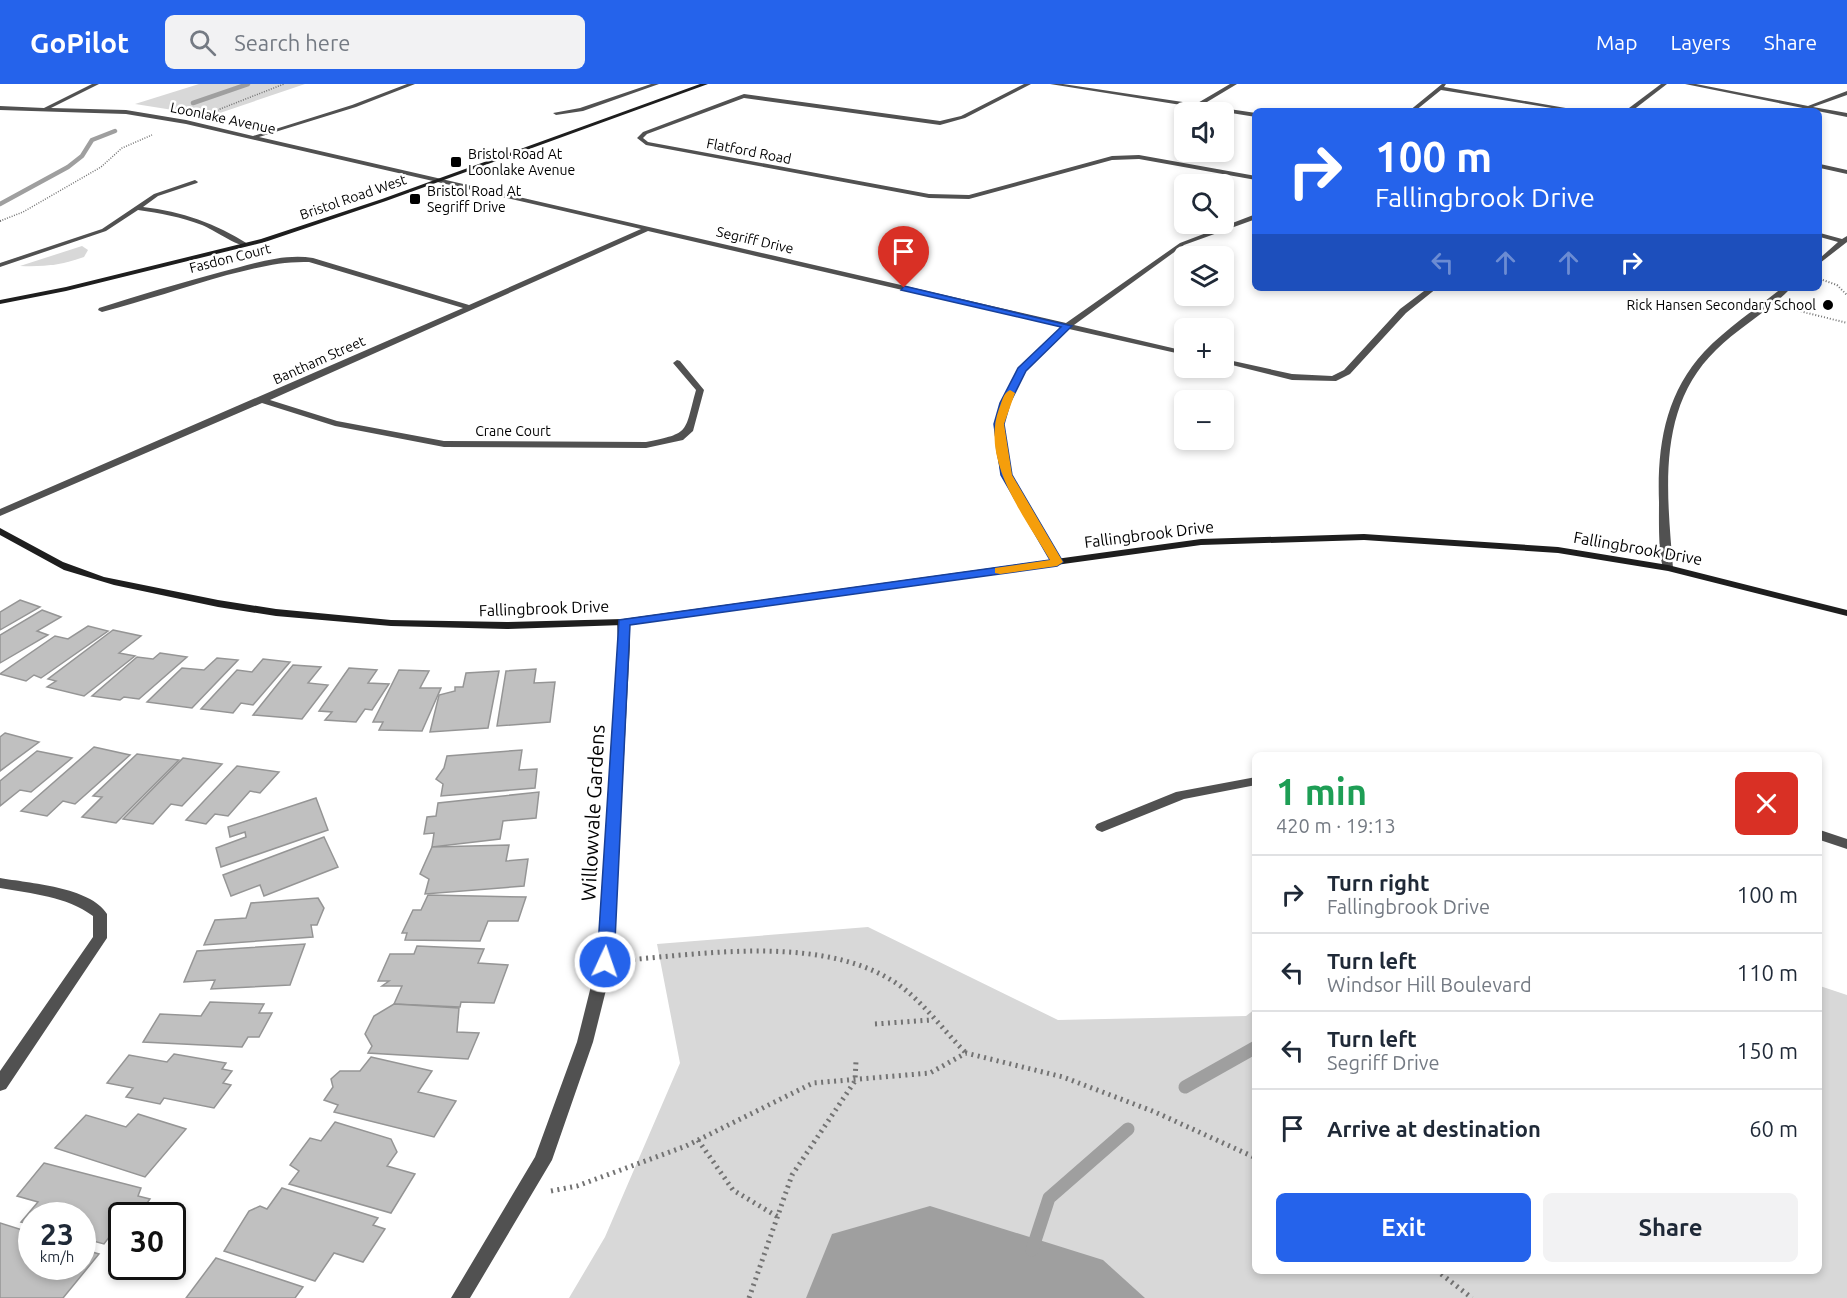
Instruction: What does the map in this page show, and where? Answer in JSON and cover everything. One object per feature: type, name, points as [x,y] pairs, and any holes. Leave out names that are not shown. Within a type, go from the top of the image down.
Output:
[{"type":"street","points":[[46,108],[96,84]]},
{"type":"street","points":[[255,137],[354,106],[412,84]]},
{"type":"street","points":[[556,113],[581,110],[656,84]]},
{"type":"street","name":"Bristol Road West","points":[[0,302],[246,244],[384,200],[705,84]]},
{"type":"street","name":"Flatford Road","points":[[1028,84],[963,117],[940,123],[744,96],[645,133],[640,138],[646,142],[720,157],[944,198],[969,197],[1112,158],[1139,157],[1252,177]]},
{"type":"street","points":[[1053,84],[1174,102]]},
{"type":"street","points":[[1204,102],[1234,84]]},
{"type":"street","points":[[1416,108],[1446,84]]},
{"type":"street","points":[[1633,108],[1664,84]]},
{"type":"street","points":[[1688,84],[1813,108]]},
{"type":"street","points":[[1439,88],[1562,108]]},
{"type":"street","points":[[1808,107],[1847,93]]},
{"type":"street","name":"Loonlake Avenue","points":[[0,108],[46,108],[153,116],[255,137],[436,180]]},
{"type":"street","points":[[1822,110],[1847,115]]},
{"type":"street","points":[[1234,112],[1252,114]]},
{"type":"street","points":[[1822,166],[1847,172]]},
{"type":"street","name":"Segriff Drive","points":[[436,180],[1174,350]]},
{"type":"street","points":[[0,265],[105,230],[156,195],[195,182]]},
{"type":"street","points":[[139,208],[173,211],[225,230],[246,244]]},
{"type":"street","points":[[1057,562],[1006,475],[999,424],[1005,403],[1021,370],[1067,326],[1182,244],[1252,218]]},
{"type":"street","name":"Bantham Street","points":[[0,513],[262,400],[647,229]]},
{"type":"street","points":[[1822,235],[1845,240]]},
{"type":"street","points":[[1822,259],[1845,240]]},
{"type":"street","name":"Fasdon Court","points":[[102,310],[239,269],[273,261],[295,259],[310,260],[471,308]]},
{"type":"street","points":[[1234,363],[1292,376],[1333,379],[1347,372],[1403,312],[1429,291]]},
{"type":"street","points":[[1668,568],[1663,449],[1677,397],[1707,355],[1783,291]]},
{"type":"street","name":"Crane Court","points":[[262,400],[335,423],[444,444],[646,445],[680,438],[690,429],[700,390],[677,363]]},
{"type":"street","name":"Fallingbrook Drive","points":[[0,531],[69,569],[211,604],[285,616],[472,627],[623,622],[1200,542],[1364,537],[1558,550],[1668,568],[1847,613]]},
{"type":"street","name":"Willowvale Gardens","points":[[460,1298],[543,1160],[582,1053],[605,962],[624,645],[623,622]]},
{"type":"street","points":[[1102,827],[1181,795],[1252,782]]},
{"type":"street","points":[[1822,836],[1847,844]]},
{"type":"street","points":[[0,884],[60,895],[89,904],[100,914],[100,938],[0,1084]]},
{"type":"path","points":[[210,112],[284,84]]},
{"type":"path","points":[[0,221],[23,212],[101,167],[122,148],[161,132]]},
{"type":"path","points":[[1822,280],[1837,285],[1847,295]]},
{"type":"path","points":[[1768,304],[1847,323]]},
{"type":"path","points":[[605,962],[753,951],[837,958],[867,968],[898,985],[966,1053],[1063,1077],[1155,1112],[1252,1156]]},
{"type":"path","points":[[875,1024],[932,1020]]},
{"type":"path","points":[[521,1196],[577,1186],[698,1140],[813,1083],[930,1073],[966,1053]]},
{"type":"path","points":[[749,1298],[792,1175],[855,1081],[856,1061]]},
{"type":"path","points":[[698,1140],[733,1190],[778,1217]]},
{"type":"path","points":[[1441,1274],[1472,1298]]},
{"type":"shaded area","points":[[199,84],[305,84],[211,116],[135,104]]},
{"type":"shaded area","points":[[82,246],[88,250],[84,257],[76,260],[52,265],[20,266]]},
{"type":"shaded area","points":[[868,927],[1058,1020],[1246,1016],[1252,1011],[1252,1274],[1822,1274],[1822,987],[1847,995],[1847,1298],[569,1298],[605,1237],[680,1063],[657,944]]},
{"type":"shaded area","points":[[930,1206],[1103,1260],[1145,1298],[806,1298],[832,1234]]},
{"type":"building","points":[[20,600],[40,607],[0,630],[0,612]]},
{"type":"building","points":[[42,610],[61,617],[37,631],[48,635],[0,663],[0,635]]},
{"type":"building","points":[[88,626],[108,631],[41,678],[34,675],[26,681],[0,674],[55,636],[68,639]]},
{"type":"building","points":[[113,630],[141,636],[119,653],[135,656],[84,696],[47,687],[56,681],[48,679]]},
{"type":"building","points":[[160,653],[187,657],[139,699],[124,697],[120,700],[92,696],[137,657],[153,659]]},
{"type":"building","points":[[217,658],[238,660],[192,708],[147,702],[182,668],[204,670]]},
{"type":"building","points":[[263,659],[290,662],[253,705],[241,703],[233,713],[201,709],[237,670],[252,672]]},
{"type":"building","points":[[293,665],[321,667],[308,683],[328,685],[302,719],[253,715]]},
{"type":"building","points":[[349,668],[377,670],[368,683],[389,684],[372,710],[365,709],[356,722],[325,720],[332,712],[319,711]]},
{"type":"building","points":[[536,669],[534,683],[555,682],[550,722],[497,726],[506,671]]},
{"type":"building","points":[[399,670],[429,671],[420,688],[441,688],[422,731],[379,730],[383,722],[373,722]]},
{"type":"building","points":[[499,671],[488,728],[430,732],[439,695],[455,691],[455,687],[463,687],[466,673]]},
{"type":"building","points":[[5,733],[39,742],[0,771],[0,737]]},
{"type":"building","points":[[94,747],[130,755],[75,804],[63,801],[47,816],[21,811]]},
{"type":"building","points":[[522,750],[519,770],[537,769],[535,788],[441,796],[443,784],[436,779],[444,768],[447,756]]},
{"type":"building","points":[[37,751],[72,758],[31,792],[20,790],[0,806],[0,781]]},
{"type":"building","points":[[137,754],[179,760],[116,823],[82,817],[102,797],[93,796]]},
{"type":"building","points":[[183,758],[222,764],[182,806],[171,804],[153,824],[123,819]]},
{"type":"building","points":[[237,766],[279,772],[260,793],[250,791],[228,816],[215,814],[206,824],[186,820]]},
{"type":"building","points":[[539,792],[536,818],[503,821],[500,839],[432,847],[434,833],[424,834],[427,817],[436,816],[438,803]]},
{"type":"building","points":[[316,798],[328,830],[221,867],[216,848],[246,837],[245,832],[230,837],[228,827]]},
{"type":"building","points":[[324,837],[338,867],[264,896],[260,885],[231,896],[223,875]]},
{"type":"building","points":[[509,845],[506,861],[528,859],[524,886],[425,894],[429,879],[420,874],[432,847]]},
{"type":"building","points":[[428,895],[526,897],[518,921],[488,921],[480,941],[405,940],[407,933],[402,933],[413,910],[421,910]]},
{"type":"building","points":[[318,898],[324,908],[317,925],[311,925],[313,937],[204,945],[215,920],[246,918],[251,903]]},
{"type":"building","points":[[305,944],[290,985],[211,989],[215,980],[184,982],[197,951]]},
{"type":"building","points":[[417,946],[484,949],[478,963],[508,965],[494,1003],[461,1002],[460,1007],[394,1004],[402,986],[382,986],[389,981],[378,981],[390,954],[414,954]]},
{"type":"building","points":[[210,1002],[264,1004],[259,1013],[272,1013],[259,1037],[248,1037],[242,1047],[143,1042],[160,1014],[201,1016]]},
{"type":"building","points":[[394,1004],[459,1008],[457,1032],[479,1033],[468,1059],[368,1053],[372,1046],[365,1034],[374,1016]]},
{"type":"building","points":[[174,1054],[226,1063],[222,1069],[232,1071],[223,1083],[231,1085],[214,1108],[164,1098],[160,1104],[126,1097],[133,1088],[107,1083],[129,1055],[167,1062]]},
{"type":"building","points":[[371,1057],[432,1071],[418,1092],[456,1101],[434,1137],[334,1112],[338,1105],[324,1100],[333,1087],[331,1079],[340,1071],[360,1071]]},
{"type":"building","points":[[138,1114],[186,1129],[145,1177],[55,1148],[86,1115],[126,1127]]},
{"type":"building","points":[[335,1122],[391,1139],[397,1152],[387,1166],[415,1174],[391,1213],[289,1184],[299,1171],[290,1165],[310,1138],[321,1141]]},
{"type":"building","points":[[44,1163],[141,1188],[138,1196],[150,1199],[148,1202],[108,1202],[108,1239],[104,1244],[96,1242],[96,1202],[38,1202],[17,1196]]},
{"type":"building","points":[[282,1188],[378,1218],[373,1225],[385,1229],[363,1262],[334,1253],[315,1281],[224,1251],[249,1211],[260,1206],[267,1209]]},
{"type":"building","points":[[0,1223],[18,1229],[18,1280],[78,1280],[63,1298],[0,1298]]},
{"type":"building","points":[[216,1258],[303,1287],[295,1298],[186,1298]]},
{"type":"waterway","points":[[193,103],[248,84]]},
{"type":"waterway","points":[[0,204],[68,167],[82,156],[92,140],[115,131]]},
{"type":"waterway","points":[[1185,1087],[1252,1049]]},
{"type":"waterway","points":[[1032,1250],[1049,1198],[1128,1129]]},
{"type":"slow traffic","points":[[1000,570],[1057,562],[1006,475],[999,424],[1010,393]]},
{"type":"place","name":"Bristol Road At Loonlake Avenue","points":[[456,162]]},
{"type":"place","name":"Bristol Road At Segriff Drive","points":[[415,199]]},
{"type":"place","name":"Rick Hansen Secondary School","points":[[1828,305]]},
{"type":"route","points":[[605,962],[624,645],[623,622],[1057,562],[1006,475],[999,424],[1005,403],[1021,370],[1067,326],[904,288]]}]
